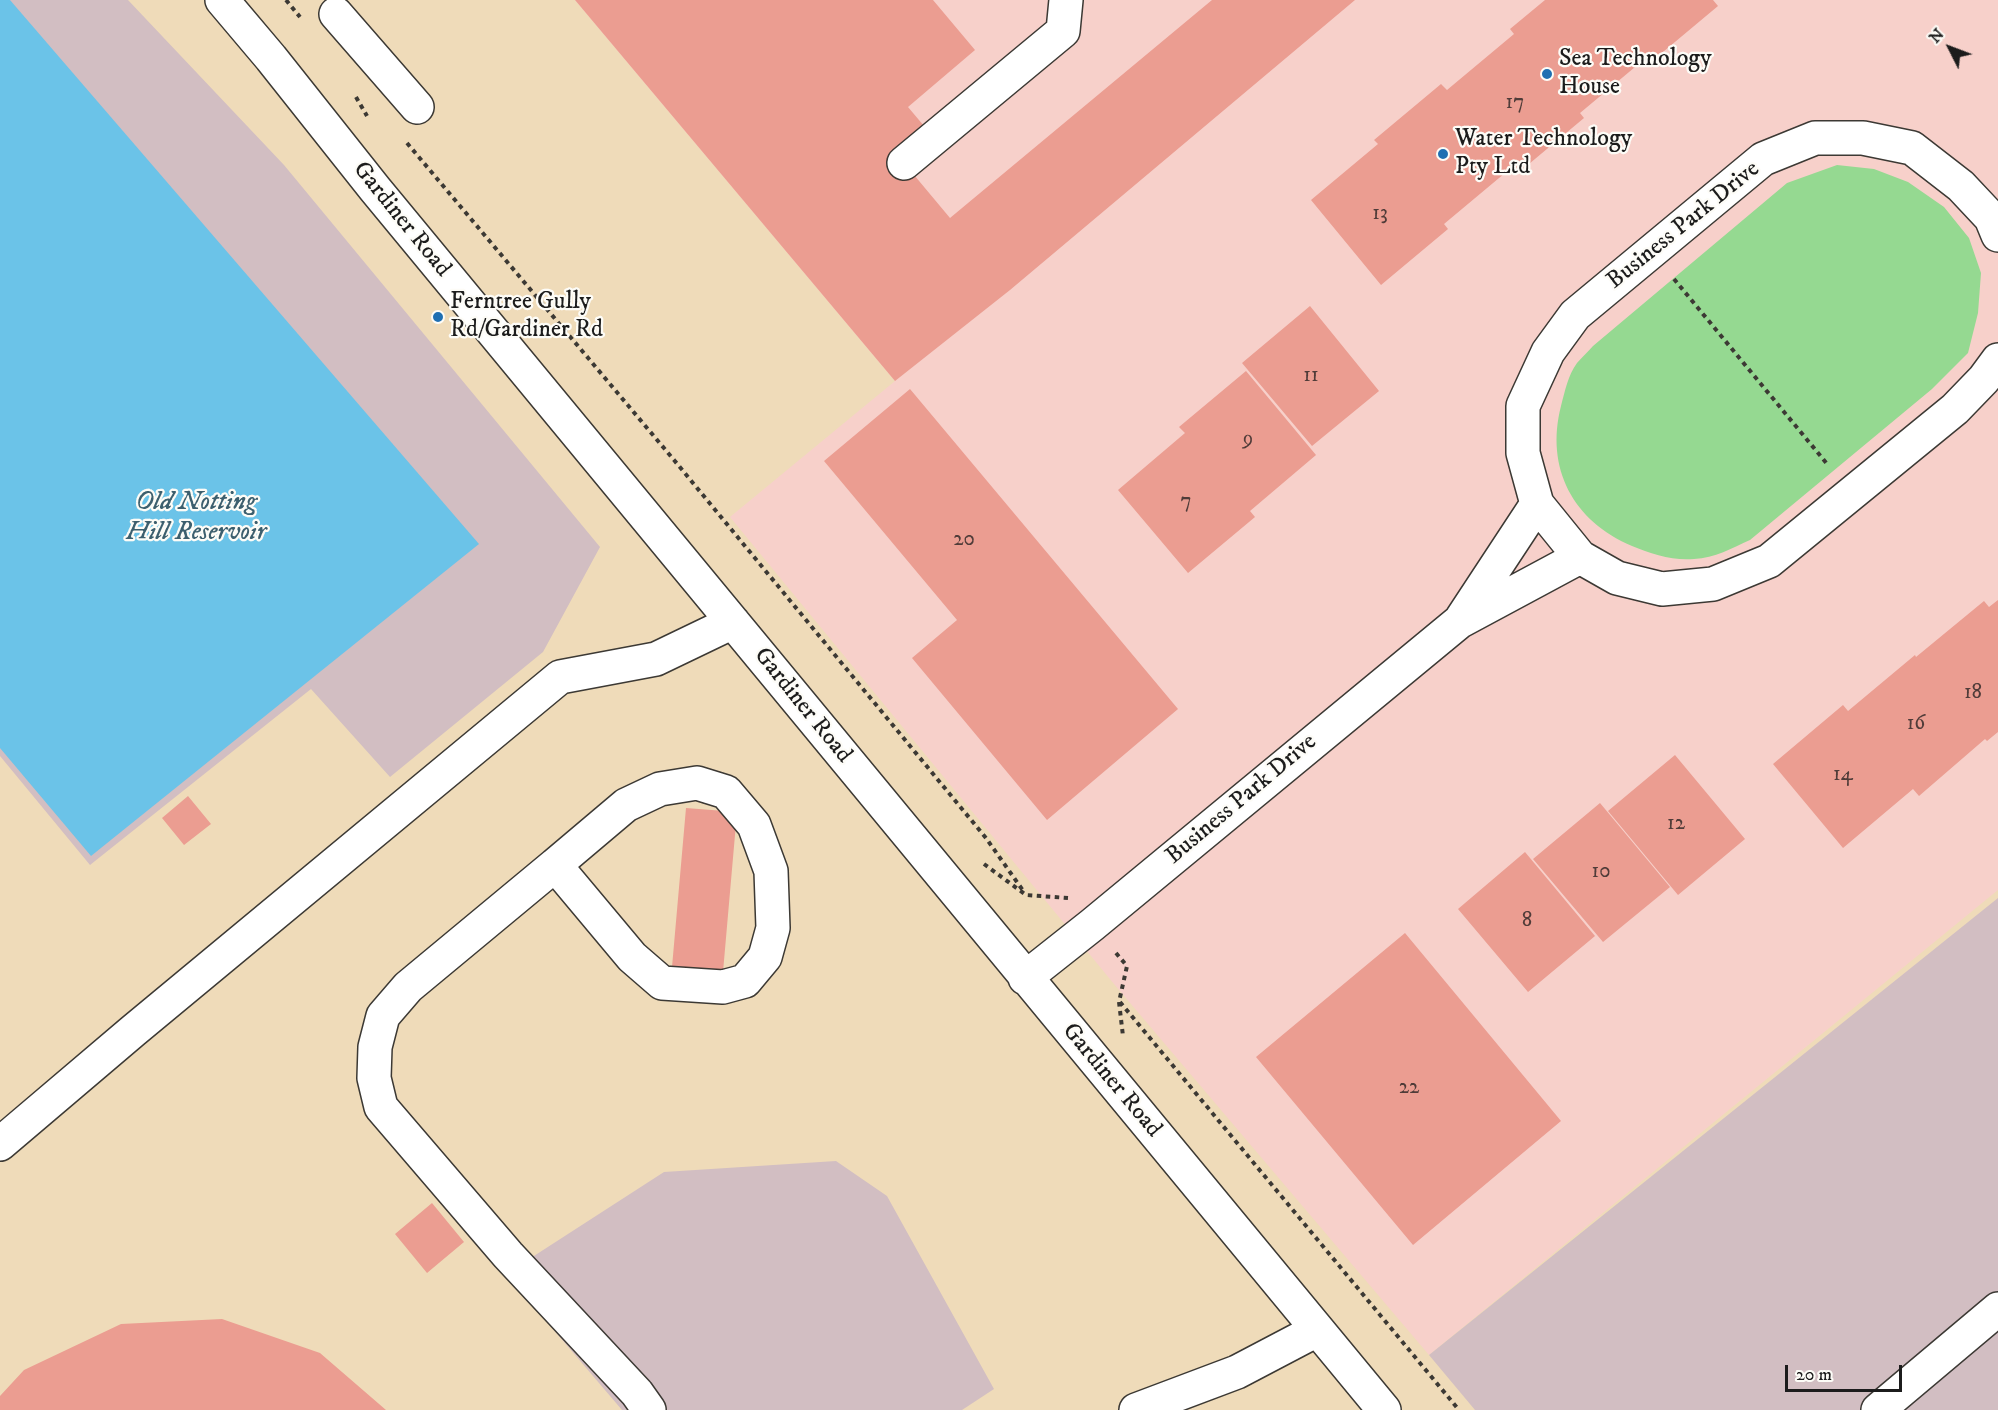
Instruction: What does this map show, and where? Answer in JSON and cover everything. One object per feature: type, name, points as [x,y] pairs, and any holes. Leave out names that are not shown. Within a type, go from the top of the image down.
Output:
[{"type":"street","name":"Gardiner Road","points":[[222,0],[382,198],[1384,1410]]},
{"type":"street","points":[[904,163],[1063,31],[1066,0]]},
{"type":"street","points":[[336,14],[417,107]]},
{"type":"street","name":"Business Park Drive","points":[[1998,235],[1990,218],[1961,186],[1912,148],[1863,138],[1815,138],[1763,159],[1575,315],[1548,352],[1523,406],[1523,453],[1537,504],[1580,557],[1617,578],[1662,589],[1713,584],[1769,561],[1954,410],[1984,379],[1998,360]]},
{"type":"street","name":"Business Park Drive","points":[[1459,622],[1537,504]]},
{"type":"street","name":"Business Park Drive","points":[[1025,978],[1092,926],[1459,622],[1580,557]]},
{"type":"street","points":[[0,1144],[133,1030],[560,677],[656,659],[733,622]]},
{"type":"street","points":[[555,865],[632,957],[662,982],[723,987],[745,981],[765,957],[773,928],[771,871],[754,825],[726,792],[697,783],[660,789],[626,805],[408,987],[383,1016],[375,1047],[374,1078],[381,1107],[508,1255],[637,1393],[649,1410]]},
{"type":"street","points":[[1878,1410],[1998,1309]]},
{"type":"street","points":[[1136,1410],[1237,1372],[1317,1330]]},
{"type":"path","points":[[358,94],[367,103]]},
{"type":"path","points":[[401,135],[971,819],[1026,895]]},
{"type":"path","points":[[1651,252],[1852,494]]},
{"type":"path","points":[[1119,1002],[1459,1410]]},
{"type":"shaded area","name":"Old Notting Hill Reservoir","points":[[0,0],[128,0],[284,165],[600,547],[543,652],[390,777],[311,689],[90,865],[0,756]]},
{"type":"shaded area","points":[[575,0],[1998,0],[1998,890],[1429,1355],[1114,984],[730,517],[895,381]]},
{"type":"shaded area","points":[[1998,898],[1998,1410],[1475,1410],[1429,1355]]},
{"type":"shaded area","points":[[836,1161],[887,1196],[994,1389],[962,1410],[622,1410],[506,1274],[664,1172]]},
{"type":"green space","points":[[1837,165],[1874,169],[1908,182],[1944,207],[1969,238],[1981,273],[1978,313],[1968,353],[1932,389],[1750,540],[1716,555],[1686,559],[1654,554],[1611,535],[1579,507],[1568,490],[1561,471],[1557,451],[1557,429],[1565,389],[1574,368],[1593,346],[1787,183]]},
{"type":"water","name":"Old Notting Hill Reservoir","points":[[0,0],[10,0],[479,544],[91,856],[0,748]]},
{"type":"building","points":[[575,0],[933,0],[975,50],[908,107],[924,126],[894,151],[950,218],[1212,0],[1355,0],[1010,290],[895,381]]},
{"type":"building","points":[[1545,0],[1713,0],[1718,6],[1651,62],[1647,57],[1580,113],[1584,118],[1517,174],[1511,168],[1444,224],[1448,229],[1381,285],[1311,200],[1378,144],[1374,140],[1441,84],[1447,90],[1514,34],[1510,29]]},
{"type":"building","points":[[1310,306],[1379,391],[1312,446],[1242,363]]},
{"type":"building","points":[[1246,371],[1316,455],[1250,511],[1255,517],[1188,573],[1118,490],[1185,433],[1179,427]]},
{"type":"building","points":[[910,389],[1178,709],[1047,820],[912,658],[957,620],[824,461]]},
{"type":"building","points":[[1998,600],[1998,732],[1987,741],[1985,739],[1919,796],[1913,789],[1843,848],[1773,764],[1843,705],[1848,711],[1984,601],[1989,607]]},
{"type":"building","points":[[1675,755],[1745,839],[1678,895],[1608,811]]},
{"type":"building","points":[[188,796],[211,824],[184,845],[162,818]]},
{"type":"building","points":[[1600,803],[1670,887],[1603,942],[1533,859]]},
{"type":"building","points":[[686,808],[737,812],[723,972],[672,967]]},
{"type":"building","points":[[1525,852],[1595,936],[1528,992],[1458,909]]},
{"type":"building","points":[[1405,933],[1561,1121],[1413,1245],[1256,1057]]},
{"type":"building","points":[[432,1203],[464,1242],[427,1273],[395,1234]]},
{"type":"building","points":[[222,1319],[320,1353],[386,1410],[0,1410],[0,1396],[24,1370],[121,1324]]},
{"type":"place","name":"Sea Technology House","points":[[1547,74]]},
{"type":"place","name":"Water Technology Pty Ltd","points":[[1443,154]]},
{"type":"place","name":"Ferntree Gully Rd/Gardiner Rd","points":[[438,317]]}]
